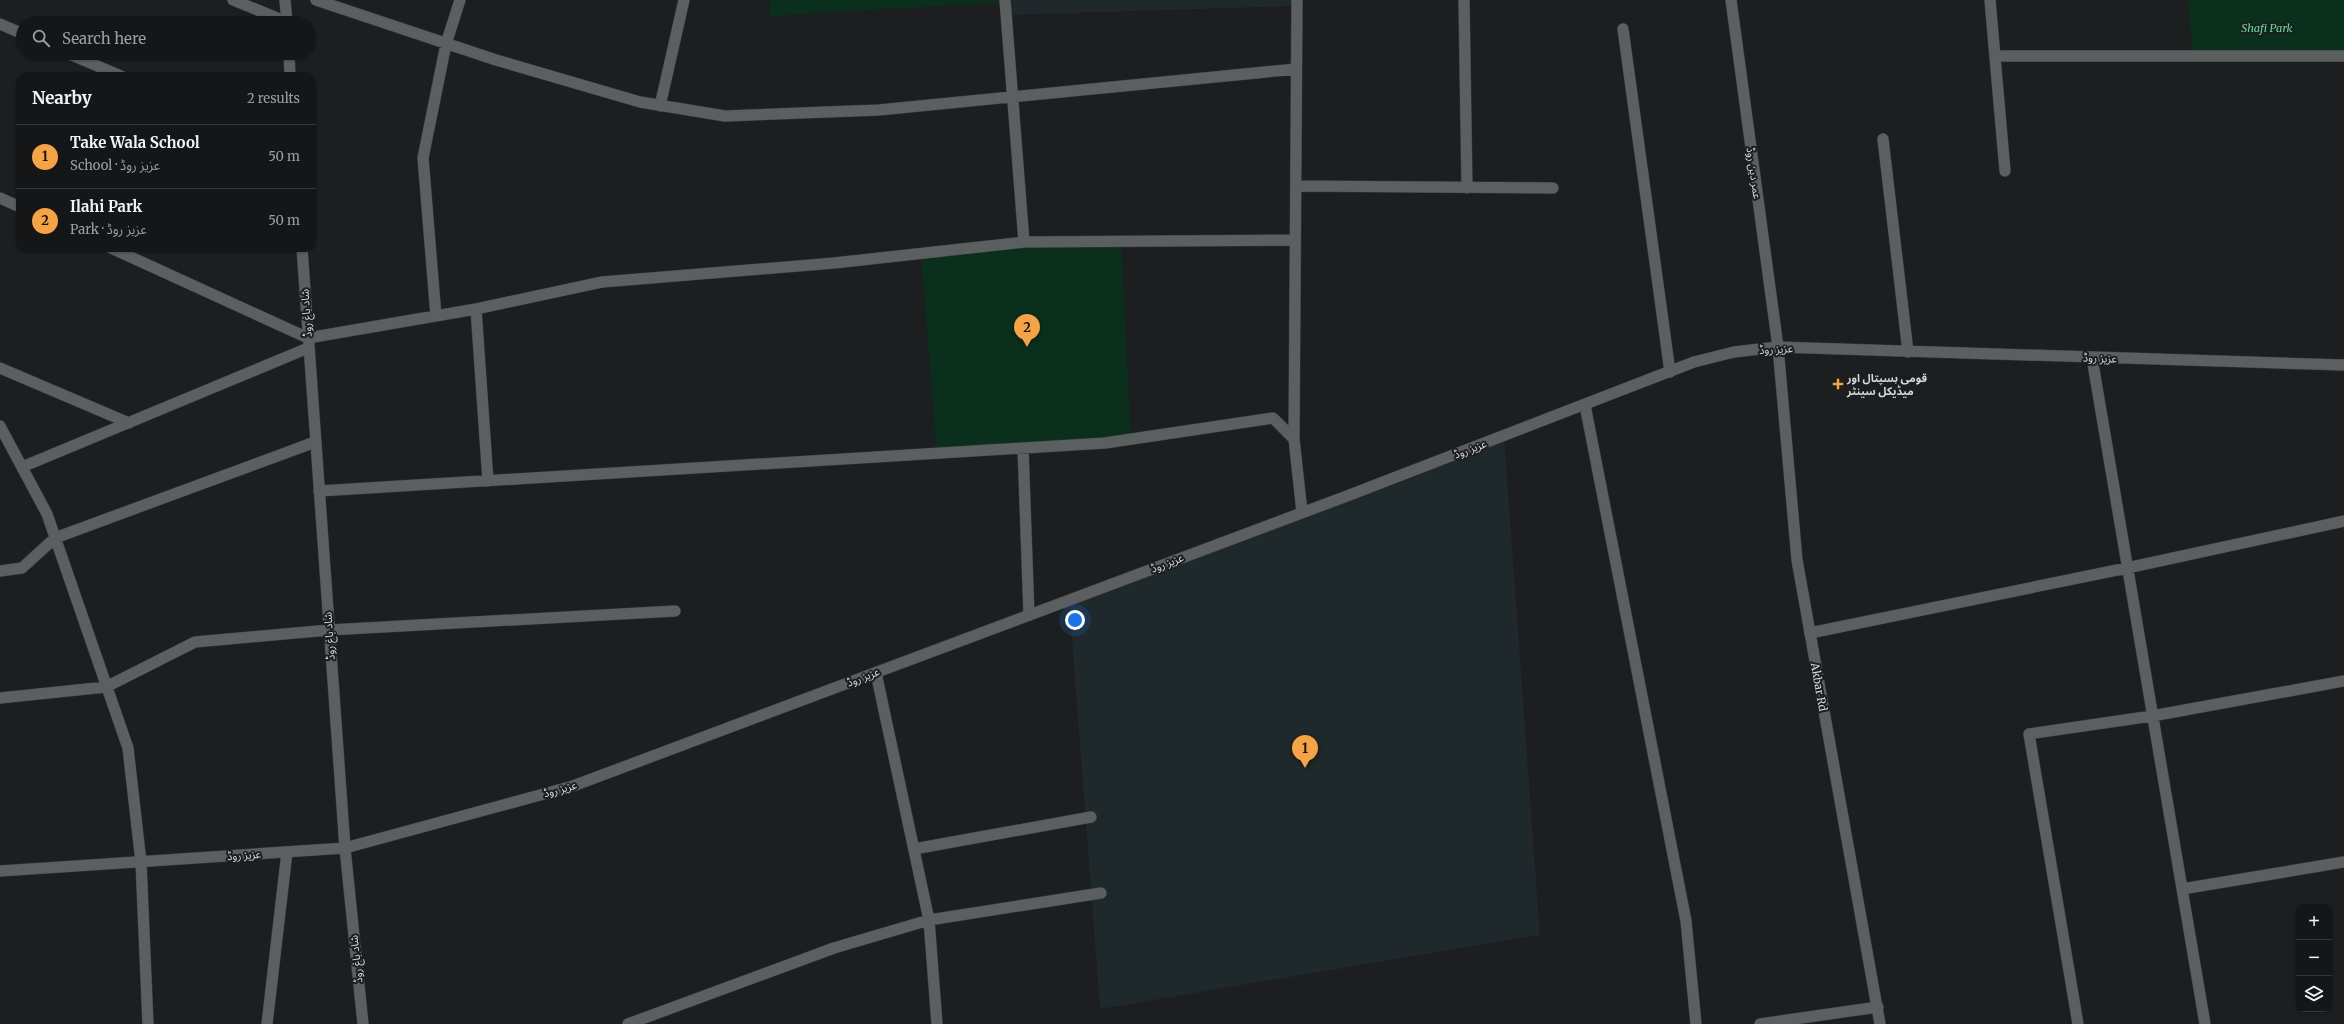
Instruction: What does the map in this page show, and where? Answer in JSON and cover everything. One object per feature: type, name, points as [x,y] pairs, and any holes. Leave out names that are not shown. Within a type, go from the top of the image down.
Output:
[{"type":"street","points":[[233,0],[271,16]]},
{"type":"street","points":[[285,0],[286,16]]},
{"type":"street","points":[[316,0],[446,44],[625,98],[660,106],[725,116],[879,110],[1296,69]]},
{"type":"street","points":[[436,316],[423,158],[446,44],[460,0]]},
{"type":"street","points":[[660,106],[684,0]]},
{"type":"street","points":[[1005,0],[1024,242]]},
{"type":"street","points":[[1297,0],[1294,439],[1302,512]]},
{"type":"street","points":[[1464,0],[1467,188]]},
{"type":"street","name":"عمر دین روڈ","points":[[1731,0],[1778,347]]},
{"type":"street","points":[[1990,0],[2005,171]]},
{"type":"street","points":[[0,24],[16,31]]},
{"type":"street","points":[[1623,29],[1670,372]]},
{"type":"street","points":[[1995,56],[2344,56]]},
{"type":"street","points":[[83,60],[112,72]]},
{"type":"street","points":[[289,60],[290,72]]},
{"type":"street","points":[[1883,139],[1908,352]]},
{"type":"street","points":[[1296,186],[1553,188]]},
{"type":"street","points":[[0,198],[16,205]]},
{"type":"street","points":[[22,467],[129,423],[308,343],[602,282],[834,263],[1024,242],[1295,240]]},
{"type":"street","points":[[119,252],[308,343]]},
{"type":"street","name":"شاد باغ روڈ","points":[[302,252],[345,848],[363,1024]]},
{"type":"street","points":[[476,309],[488,481]]},
{"type":"street","name":"عزیز روڈ","points":[[0,871],[345,848],[573,786],[1302,512],[1694,362],[1734,352],[1778,347],[2344,365]]},
{"type":"street","name":"Akbar Rd","points":[[1778,347],[1797,560],[1880,1024]]},
{"type":"street","points":[[2092,358],[2205,1024]]},
{"type":"street","points":[[0,368],[129,423]]},
{"type":"street","points":[[1584,405],[1686,921],[1696,1024]]},
{"type":"street","points":[[319,491],[1105,444],[1273,418],[1294,439]]},
{"type":"street","points":[[0,426],[47,514],[128,748],[141,862],[148,1024]]},
{"type":"street","points":[[0,570],[22,568],[55,538],[315,442]]},
{"type":"street","points":[[1023,448],[1029,615]]},
{"type":"street","points":[[1810,633],[2127,568],[2344,521]]},
{"type":"street","points":[[0,698],[106,687],[195,642],[329,630],[675,611]]},
{"type":"street","points":[[876,673],[929,920],[937,1024]]},
{"type":"street","points":[[2078,1024],[2029,734],[2152,716],[2344,681]]},
{"type":"street","points":[[914,849],[1090,817]]},
{"type":"street","points":[[267,1024],[287,852]]},
{"type":"street","points":[[2182,889],[2344,862]]},
{"type":"street","points":[[628,1024],[834,948],[929,920],[1101,893]]},
{"type":"street","points":[[1760,1024],[1878,1007]]},
{"type":"shaded area","points":[[1005,0],[1297,0],[1297,6],[1007,15]]},
{"type":"shaded area","points":[[1504,436],[1540,935],[1100,1009],[1069,600]]},
{"type":"green space","points":[[771,0],[1005,0],[1006,2],[769,16]]},
{"type":"green space","name":"Shafi Park","points":[[2188,0],[2344,0],[2344,56],[2193,56]]},
{"type":"green space","points":[[1121,241],[1131,440],[937,454],[921,254]]},
{"type":"place","name":"Ilahi Park","points":[[1027,347]]},
{"type":"place","name":"قومی ہسپتال اور میڈیکل سینٹر","points":[[1838,384]]},
{"type":"place","name":"Take Wala School","points":[[1305,768]]}]
